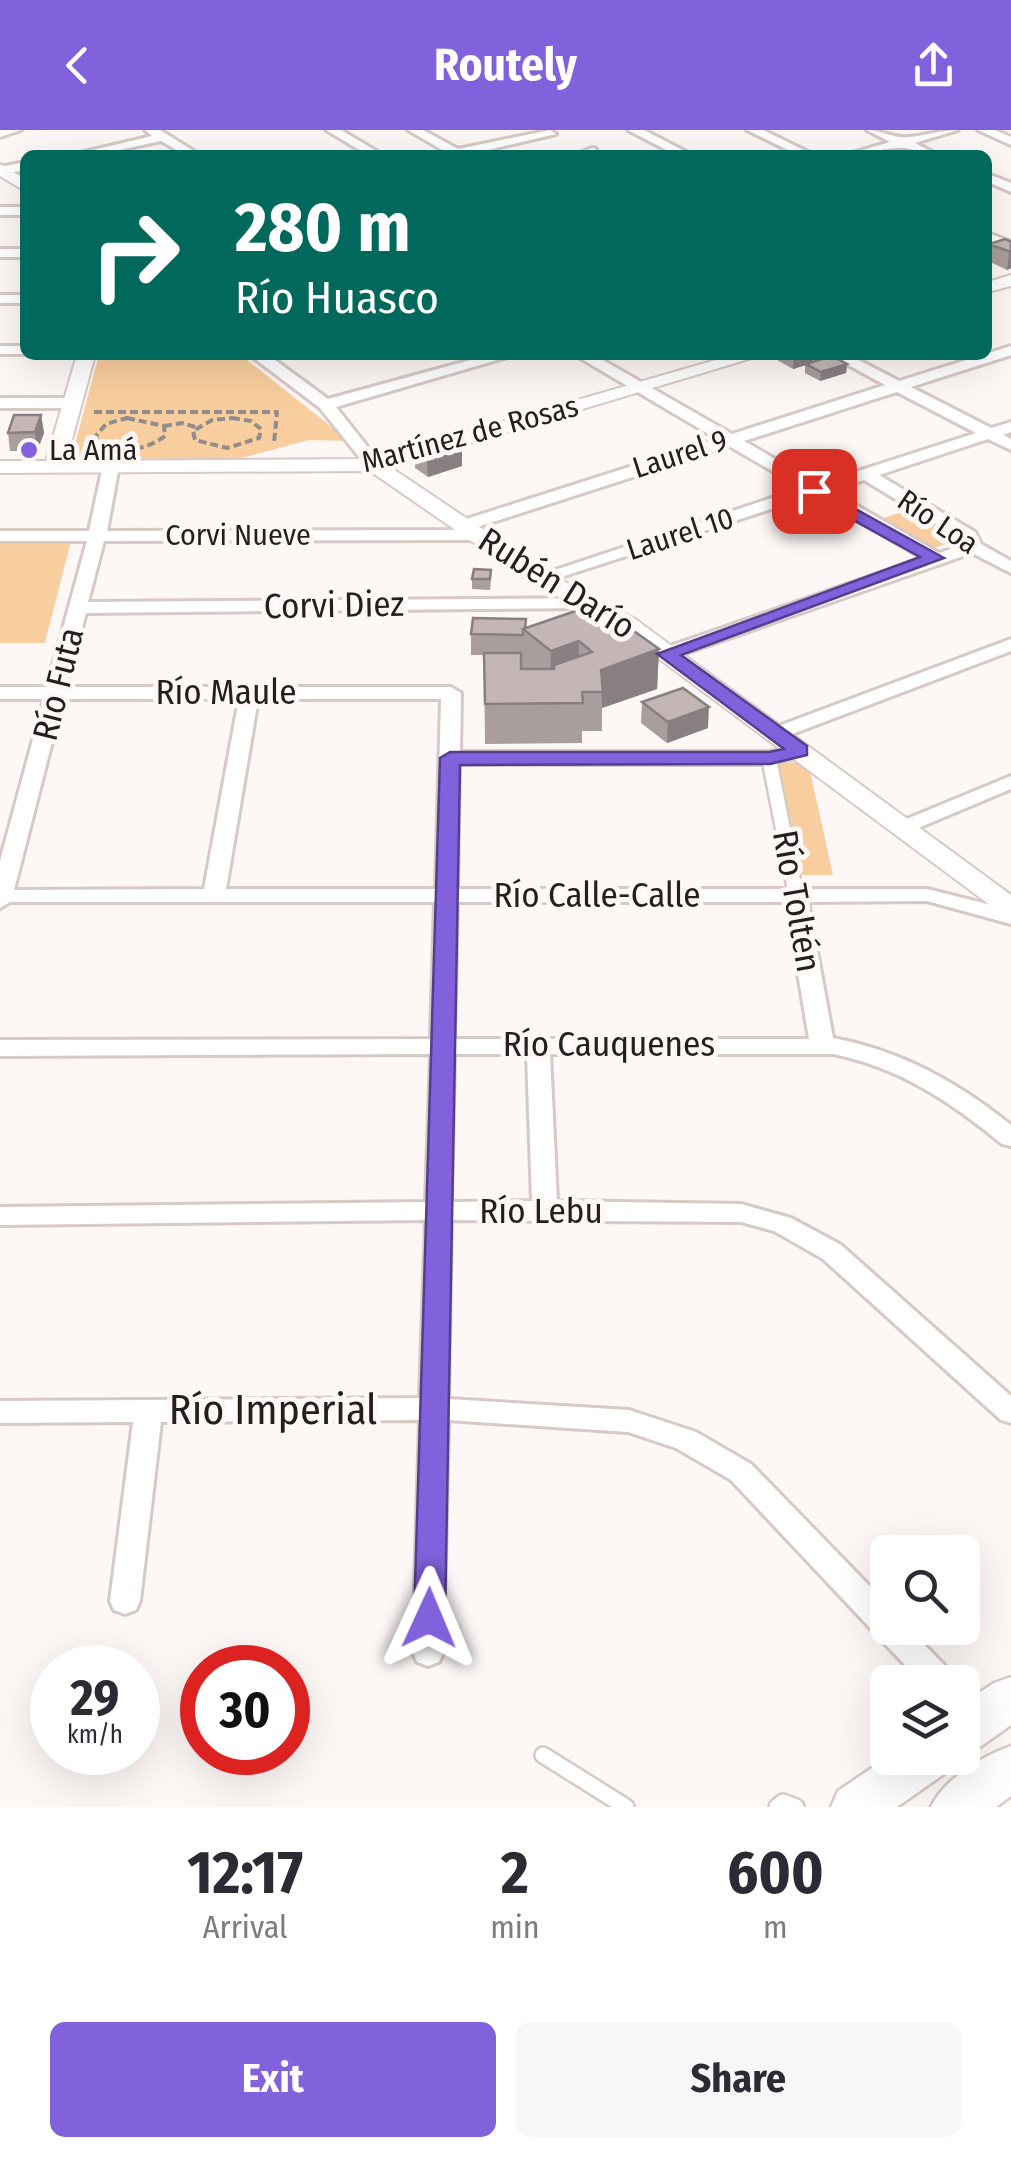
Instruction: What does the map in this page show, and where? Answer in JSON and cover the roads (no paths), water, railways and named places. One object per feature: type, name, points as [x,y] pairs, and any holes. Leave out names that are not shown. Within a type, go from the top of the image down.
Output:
[{"type":"highway","points":[[956,1807],[1011,1768]]},
{"type":"highway","points":[[856,1807],[902,1775]]},
{"type":"street","points":[[0,133],[15,130]]},
{"type":"street","points":[[332,130],[368,150]]},
{"type":"street","points":[[634,130],[676,150]]},
{"type":"street","points":[[753,130],[797,150]]},
{"type":"street","points":[[873,130],[920,150]]},
{"type":"street","points":[[871,150],[952,130]]},
{"type":"street","points":[[984,130],[1011,141]]},
{"type":"street","points":[[423,131],[452,150]]},
{"type":"street","points":[[97,150],[157,134],[185,150]]},
{"type":"street","points":[[476,150],[550,134]]},
{"type":"street","points":[[54,467],[84,360]]},
{"type":"street","name":"Rubén Darío","points":[[273,360],[326,406],[374,465],[540,578],[591,602],[615,624],[666,654],[1011,908]]},
{"type":"street","points":[[326,406],[488,360]]},
{"type":"street","points":[[591,360],[724,440],[935,558]]},
{"type":"street","name":"Martínez de Rosas","points":[[0,467],[374,465],[736,360]]},
{"type":"street","points":[[848,360],[1011,445]]},
{"type":"street","name":"Laurel 9","points":[[470,530],[724,440],[977,360]]},
{"type":"street","points":[[0,403],[70,403]]},
{"type":"street","name":"Laurel 10","points":[[540,578],[1011,427]]},
{"type":"street","name":"Río Futa","points":[[0,897],[97,536],[111,466]]},
{"type":"street","name":"Río Loa","points":[[866,474],[969,536],[973,547],[1011,568]]},
{"type":"street","name":"Corvi Nueve","points":[[0,536],[470,530]]},
{"type":"street","points":[[666,654],[973,547]]},
{"type":"street","name":"Corvi Diez","points":[[77,608],[591,602]]},
{"type":"street","points":[[775,734],[1011,645]]},
{"type":"street","points":[[214,896],[250,692]]},
{"type":"street","name":"Río Maule","points":[[0,693],[452,692],[450,758]]},
{"type":"street","points":[[428,1653],[450,758],[770,758],[800,751]]},
{"type":"street","name":"Río Toltén","points":[[770,758],[822,1045]]},
{"type":"street","points":[[904,827],[1011,782]]},
{"type":"street","name":"Río Calle-Calle","points":[[0,897],[927,895],[1011,917]]},
{"type":"street","points":[[538,1044],[545,1210]]},
{"type":"street","name":"Río Cauquenes","points":[[0,1048],[822,1045],[877,1054],[920,1071],[1011,1138]]},
{"type":"street","name":"Río Lebu","points":[[0,1216],[545,1210],[741,1213],[782,1224],[832,1252],[1011,1412]]},
{"type":"street","name":"Río Imperial","points":[[0,1412],[434,1409],[600,1417],[657,1429],[686,1440],[740,1472],[870,1608]]},
{"type":"street","points":[[124,1601],[148,1411]]},
{"type":"street","name":"Río Imperial","points":[[905,1645],[925,1665]]},
{"type":"lane","points":[[543,1755],[626,1807]]},
{"type":"lane","points":[[777,1807],[783,1802],[796,1807]]},
{"type":"place","name":"La Amá","points":[[29,450]]}]
